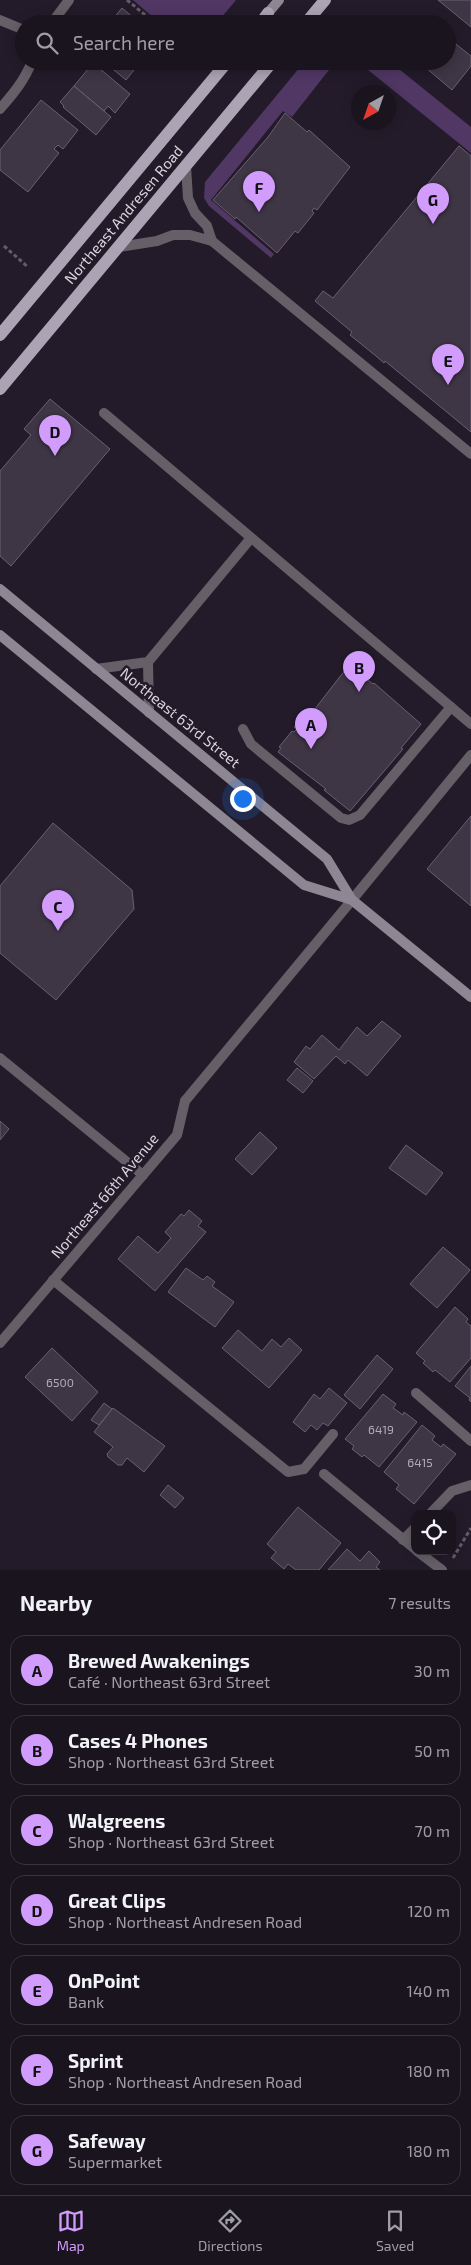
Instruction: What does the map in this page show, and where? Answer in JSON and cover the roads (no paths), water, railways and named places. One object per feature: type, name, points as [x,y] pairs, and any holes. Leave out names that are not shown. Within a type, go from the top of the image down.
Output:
[{"type":"main road","points":[[268,13],[280,0]]},
{"type":"main road","points":[[312,15],[324,0]]},
{"type":"main road","name":"Northeast Andresen Road","points":[[0,335],[221,70]]},
{"type":"main road","name":"Northeast Andresen Road","points":[[0,389],[266,70]]},
{"type":"main road","name":"Northeast 63rd Street","points":[[0,589],[326,859],[352,900],[471,997]]},
{"type":"main road","name":"Northeast 63rd Street","points":[[0,635],[304,885],[352,900]]},
{"type":"street","points":[[58,15],[69,0]]},
{"type":"street","points":[[0,20],[15,26]]},
{"type":"street","points":[[0,109],[21,84],[29,70]]},
{"type":"street","points":[[186,166],[188,198],[195,213],[207,226],[212,241]]},
{"type":"street","points":[[119,247],[157,241],[165,237],[182,234],[212,241],[471,454]]},
{"type":"street","points":[[104,413],[471,724]]},
{"type":"street","points":[[149,713],[148,662],[251,538]]},
{"type":"street","points":[[96,669],[148,662]]},
{"type":"street","points":[[242,729],[251,744],[341,818],[349,820],[360,815],[451,707]]},
{"type":"street","name":"Northeast 66th Avenue","points":[[0,1343],[177,1135],[185,1101],[471,755]]},
{"type":"street","points":[[0,1058],[143,1175]]},
{"type":"street","points":[[53,1280],[288,1472],[304,1469],[333,1434]]},
{"type":"street","points":[[416,1393],[471,1441]]},
{"type":"street","points":[[324,1474],[411,1546]]},
{"type":"street","points":[[434,1510],[452,1491],[471,1485]]},
{"type":"street","points":[[403,1540],[411,1532]]},
{"type":"street","points":[[422,1555],[442,1570]]},
{"type":"place","name":"Sprint","points":[[259,212]]},
{"type":"place","name":"Safeway","points":[[433,224]]},
{"type":"place","name":"OnPoint","points":[[448,385]]},
{"type":"place","name":"Great Clips","points":[[55,456]]},
{"type":"place","name":"Cases 4 Phones","points":[[359,692]]},
{"type":"place","name":"Brewed Awakenings","points":[[311,749]]},
{"type":"place","name":"Walgreens","points":[[58,931]]}]
